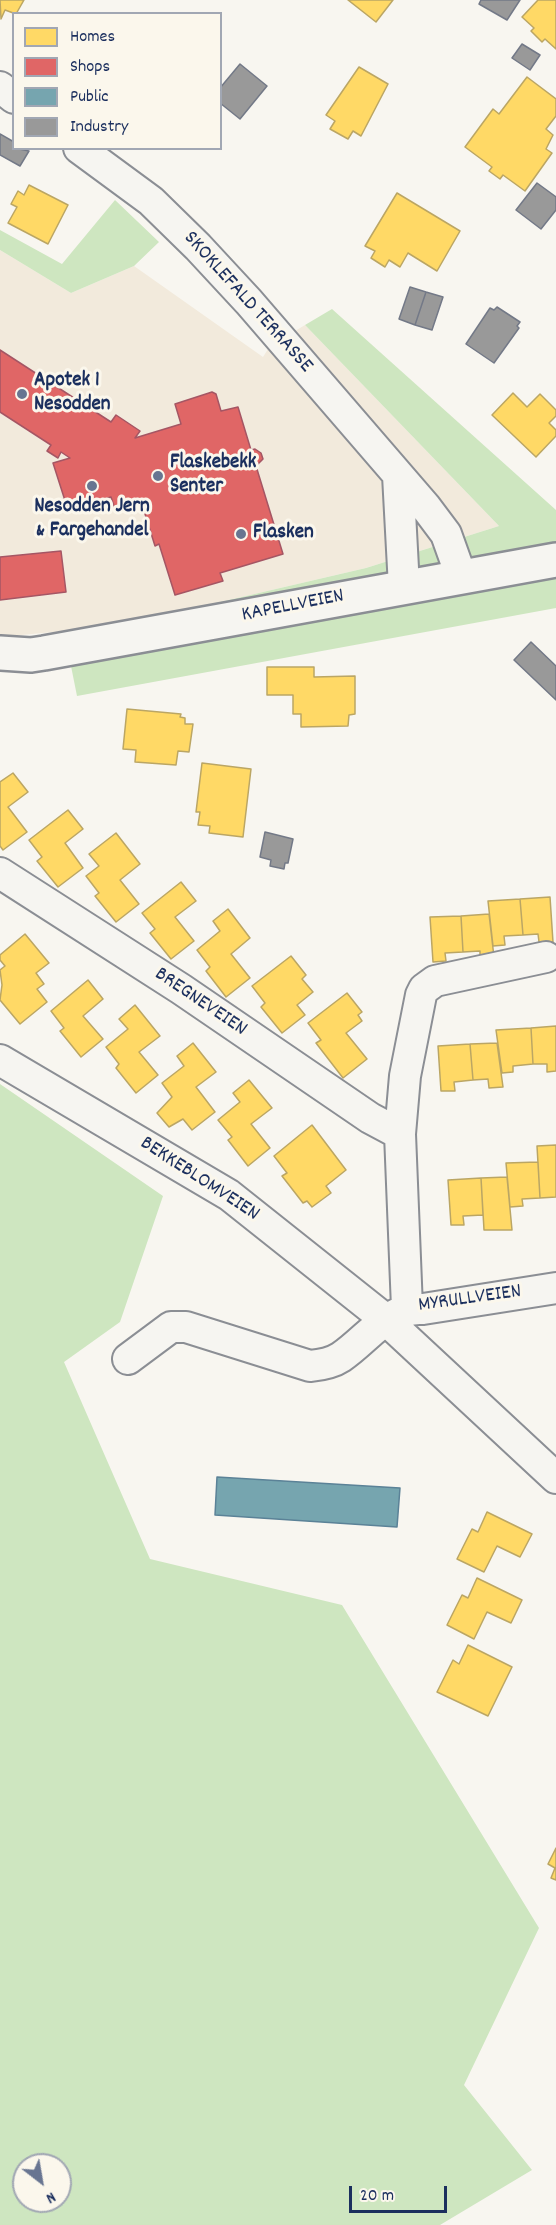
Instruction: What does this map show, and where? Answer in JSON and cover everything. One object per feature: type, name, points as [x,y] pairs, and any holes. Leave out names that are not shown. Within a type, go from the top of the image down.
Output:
[{"type":"main road","name":"KAPELLVEIEN","points":[[0,669],[15,654],[556,560]]},
{"type":"street","points":[[0,87],[12,96]]},
{"type":"street","name":"SKOKLEFALD TERRASSE","points":[[82,150],[151,201],[249,302],[446,534],[461,576]]},
{"type":"street","points":[[398,476],[404,586]]},
{"type":"street","name":"BREGNEVEIEN","points":[[0,873],[180,989],[370,1118],[400,1134]]},
{"type":"street","points":[[128,1359],[171,1327],[186,1327],[310,1366],[340,1358],[396,1314],[400,1134],[405,1076],[424,989],[435,981],[546,957]]},
{"type":"street","name":"BEKKEBLOMVEIEN","points":[[0,1060],[229,1195],[396,1314],[556,1478]]},
{"type":"street","name":"MYRULLVEIEN","points":[[396,1314],[556,1288]]},
{"type":"shaded area","points":[[0,250],[71,293],[134,266],[263,357],[270,346],[305,325],[499,526],[366,568],[173,613],[64,631],[0,637]]},
{"type":"green space","points":[[115,200],[159,242],[134,266],[71,293],[0,250],[0,230],[62,264]]},
{"type":"green space","points":[[332,309],[556,510],[556,608],[77,696],[64,631],[173,613],[366,568],[499,526],[305,325]]},
{"type":"green space","points":[[0,1084],[163,1196],[120,1322],[64,1362],[150,1559],[342,1605],[539,1928],[464,2085],[532,2170],[440,2225],[0,2225]]},
{"type":"building: Homes","points":[[0,0],[24,0],[17,12],[5,10],[1,19]]},
{"type":"building: Homes","points":[[348,0],[393,0],[376,22]]},
{"type":"building: Homes","points":[[538,0],[556,0],[556,49],[545,39],[542,42],[531,31],[534,28],[522,17]]},
{"type":"building: Homes","points":[[359,67],[388,84],[361,136],[353,131],[348,139],[330,129],[335,121],[326,115]]},
{"type":"building: Homes","points":[[527,77],[556,99],[556,116],[546,129],[553,135],[546,149],[552,153],[525,191],[503,175],[500,179],[489,171],[492,167],[465,147],[493,109],[499,114]]},
{"type":"building: Homes","points":[[29,185],[68,205],[48,244],[8,223],[17,207],[11,204],[18,191],[24,195]]},
{"type":"building: Homes","points":[[397,193],[460,231],[437,271],[408,253],[400,267],[389,260],[385,267],[371,258],[375,251],[365,246]]},
{"type":"building: Homes","points":[[513,393],[527,407],[540,394],[556,410],[556,416],[549,423],[556,430],[556,436],[536,457],[492,415]]},
{"type":"building: Homes","points":[[267,667],[314,667],[314,677],[355,676],[355,714],[349,715],[348,726],[301,727],[301,714],[293,714],[293,695],[267,695]]},
{"type":"building: Homes","points":[[127,709],[181,714],[180,717],[185,718],[185,724],[193,724],[189,752],[178,751],[176,765],[135,762],[136,750],[123,749]]},
{"type":"building: Homes","points":[[202,763],[251,769],[243,837],[209,833],[210,826],[198,825],[200,812],[196,812]]},
{"type":"building: Homes","points":[[13,773],[28,792],[8,807],[27,832],[3,850],[0,846],[0,782]]},
{"type":"building: Homes","points":[[68,810],[83,829],[65,843],[83,868],[58,887],[37,861],[42,857],[29,840]]},
{"type":"building: Homes","points":[[116,833],[140,864],[120,880],[139,904],[116,922],[95,896],[99,893],[86,876],[99,866],[89,854]]},
{"type":"building: Homes","points":[[181,882],[196,901],[175,917],[194,941],[171,959],[150,933],[155,929],[142,913]]},
{"type":"building: Homes","points":[[550,897],[553,942],[539,942],[538,934],[523,935],[520,899]]},
{"type":"building: Homes","points":[[520,899],[523,935],[504,936],[505,945],[493,946],[488,901]]},
{"type":"building: Homes","points":[[228,909],[250,938],[231,954],[250,978],[226,997],[206,971],[210,967],[197,950],[220,931],[213,921]]},
{"type":"building: Homes","points":[[489,914],[494,957],[480,959],[480,951],[463,952],[461,916]]},
{"type":"building: Homes","points":[[461,916],[463,952],[445,953],[446,961],[433,962],[430,917]]},
{"type":"building: Homes","points":[[25,934],[49,963],[36,973],[44,984],[37,989],[47,1002],[20,1024],[0,1000],[2,985],[0,970],[5,966],[0,960],[0,955]]},
{"type":"building: Homes","points":[[291,956],[306,975],[302,979],[313,992],[297,1005],[305,1015],[282,1033],[261,1007],[265,1003],[252,986]]},
{"type":"building: Homes","points":[[88,980],[103,999],[83,1016],[103,1039],[81,1057],[60,1031],[64,1028],[51,1011]]},
{"type":"building: Homes","points":[[347,993],[362,1012],[358,1015],[362,1021],[346,1033],[367,1059],[343,1078],[316,1043],[321,1040],[308,1023]]},
{"type":"building: Homes","points":[[135,1005],[160,1036],[139,1052],[158,1075],[136,1093],[116,1068],[119,1064],[106,1047],[128,1029],[119,1019]]},
{"type":"building: Homes","points":[[556,1026],[556,1071],[547,1072],[547,1064],[533,1064],[531,1028]]},
{"type":"building: Homes","points":[[531,1028],[533,1064],[513,1066],[513,1072],[502,1073],[496,1030]]},
{"type":"building: Homes","points":[[193,1043],[216,1072],[196,1087],[215,1112],[192,1130],[183,1119],[169,1127],[157,1113],[172,1097],[162,1083],[184,1066],[177,1056]]},
{"type":"building: Homes","points":[[497,1043],[503,1087],[489,1088],[488,1079],[473,1080],[470,1044]]},
{"type":"building: Homes","points":[[470,1044],[473,1080],[454,1082],[455,1091],[441,1091],[438,1046]]},
{"type":"building: Homes","points":[[249,1080],[272,1108],[251,1124],[270,1148],[248,1166],[228,1140],[232,1137],[218,1120],[240,1102],[233,1093]]},
{"type":"building: Homes","points":[[312,1125],[346,1170],[326,1186],[331,1193],[312,1207],[307,1201],[303,1203],[282,1176],[287,1173],[274,1156]]},
{"type":"building: Homes","points":[[556,1145],[556,1197],[540,1198],[537,1146]]},
{"type":"building: Homes","points":[[538,1162],[540,1198],[522,1199],[523,1206],[510,1207],[506,1163]]},
{"type":"building: Homes","points":[[507,1177],[512,1230],[484,1230],[481,1178]]},
{"type":"building: Homes","points":[[481,1178],[483,1215],[463,1216],[464,1225],[451,1225],[448,1180]]},
{"type":"building: Homes","points":[[487,1512],[532,1534],[520,1557],[497,1546],[484,1572],[457,1559],[472,1529],[478,1532]]},
{"type":"building: Homes","points":[[477,1578],[522,1600],[511,1623],[487,1612],[474,1639],[447,1625],[462,1595],[468,1598]]},
{"type":"building: Homes","points":[[468,1645],[512,1667],[488,1716],[437,1692],[453,1660],[459,1664]]},
{"type":"building: Homes","points":[[556,1848],[556,1880],[551,1878],[555,1868],[548,1864]]},
{"type":"building: Shops","name":"Flaskebekk Senter","points":[[0,350],[111,422],[116,415],[140,431],[135,438],[181,424],[175,404],[212,392],[216,394],[221,411],[238,407],[251,450],[255,449],[261,453],[263,459],[256,466],[283,554],[220,573],[223,581],[175,595],[159,544],[155,546],[141,501],[115,509],[111,497],[68,510],[53,463],[70,458],[61,452],[58,458],[47,451],[51,445],[0,412]]},
{"type":"building: Shops","points":[[61,551],[66,592],[0,600],[0,557]]},
{"type":"building: Public","points":[[217,1477],[400,1488],[397,1527],[215,1515]]},
{"type":"building: Industry","points":[[481,0],[520,0],[507,20],[479,4]]},
{"type":"building: Industry","points":[[522,44],[540,55],[530,70],[512,58]]},
{"type":"building: Industry","points":[[240,64],[267,86],[240,119],[222,105],[222,86]]},
{"type":"building: Industry","points":[[0,134],[12,141],[12,150],[29,151],[20,166],[0,155]]},
{"type":"building: Industry","points":[[537,183],[556,197],[556,210],[541,229],[516,210]]},
{"type":"building: Industry","points":[[410,287],[426,292],[415,325],[399,319]]},
{"type":"building: Industry","points":[[426,292],[443,297],[432,330],[415,325]]},
{"type":"building: Industry","points":[[497,307],[520,322],[517,326],[519,328],[494,363],[466,344],[490,308],[494,310]]},
{"type":"building: Industry","points":[[531,642],[556,666],[556,700],[514,660]]},
{"type":"building: Industry","points":[[265,832],[293,839],[288,863],[285,863],[284,869],[270,866],[271,860],[260,857]]},
{"type":"place","name":"Apotek 1 Nesodden","points":[[22,394]]},
{"type":"place","name":"Flaskebekk Senter","points":[[158,476]]},
{"type":"place","name":"Nesodden Jern & Fargehandel","points":[[92,486]]},
{"type":"place","name":"Flasken","points":[[241,534]]}]
